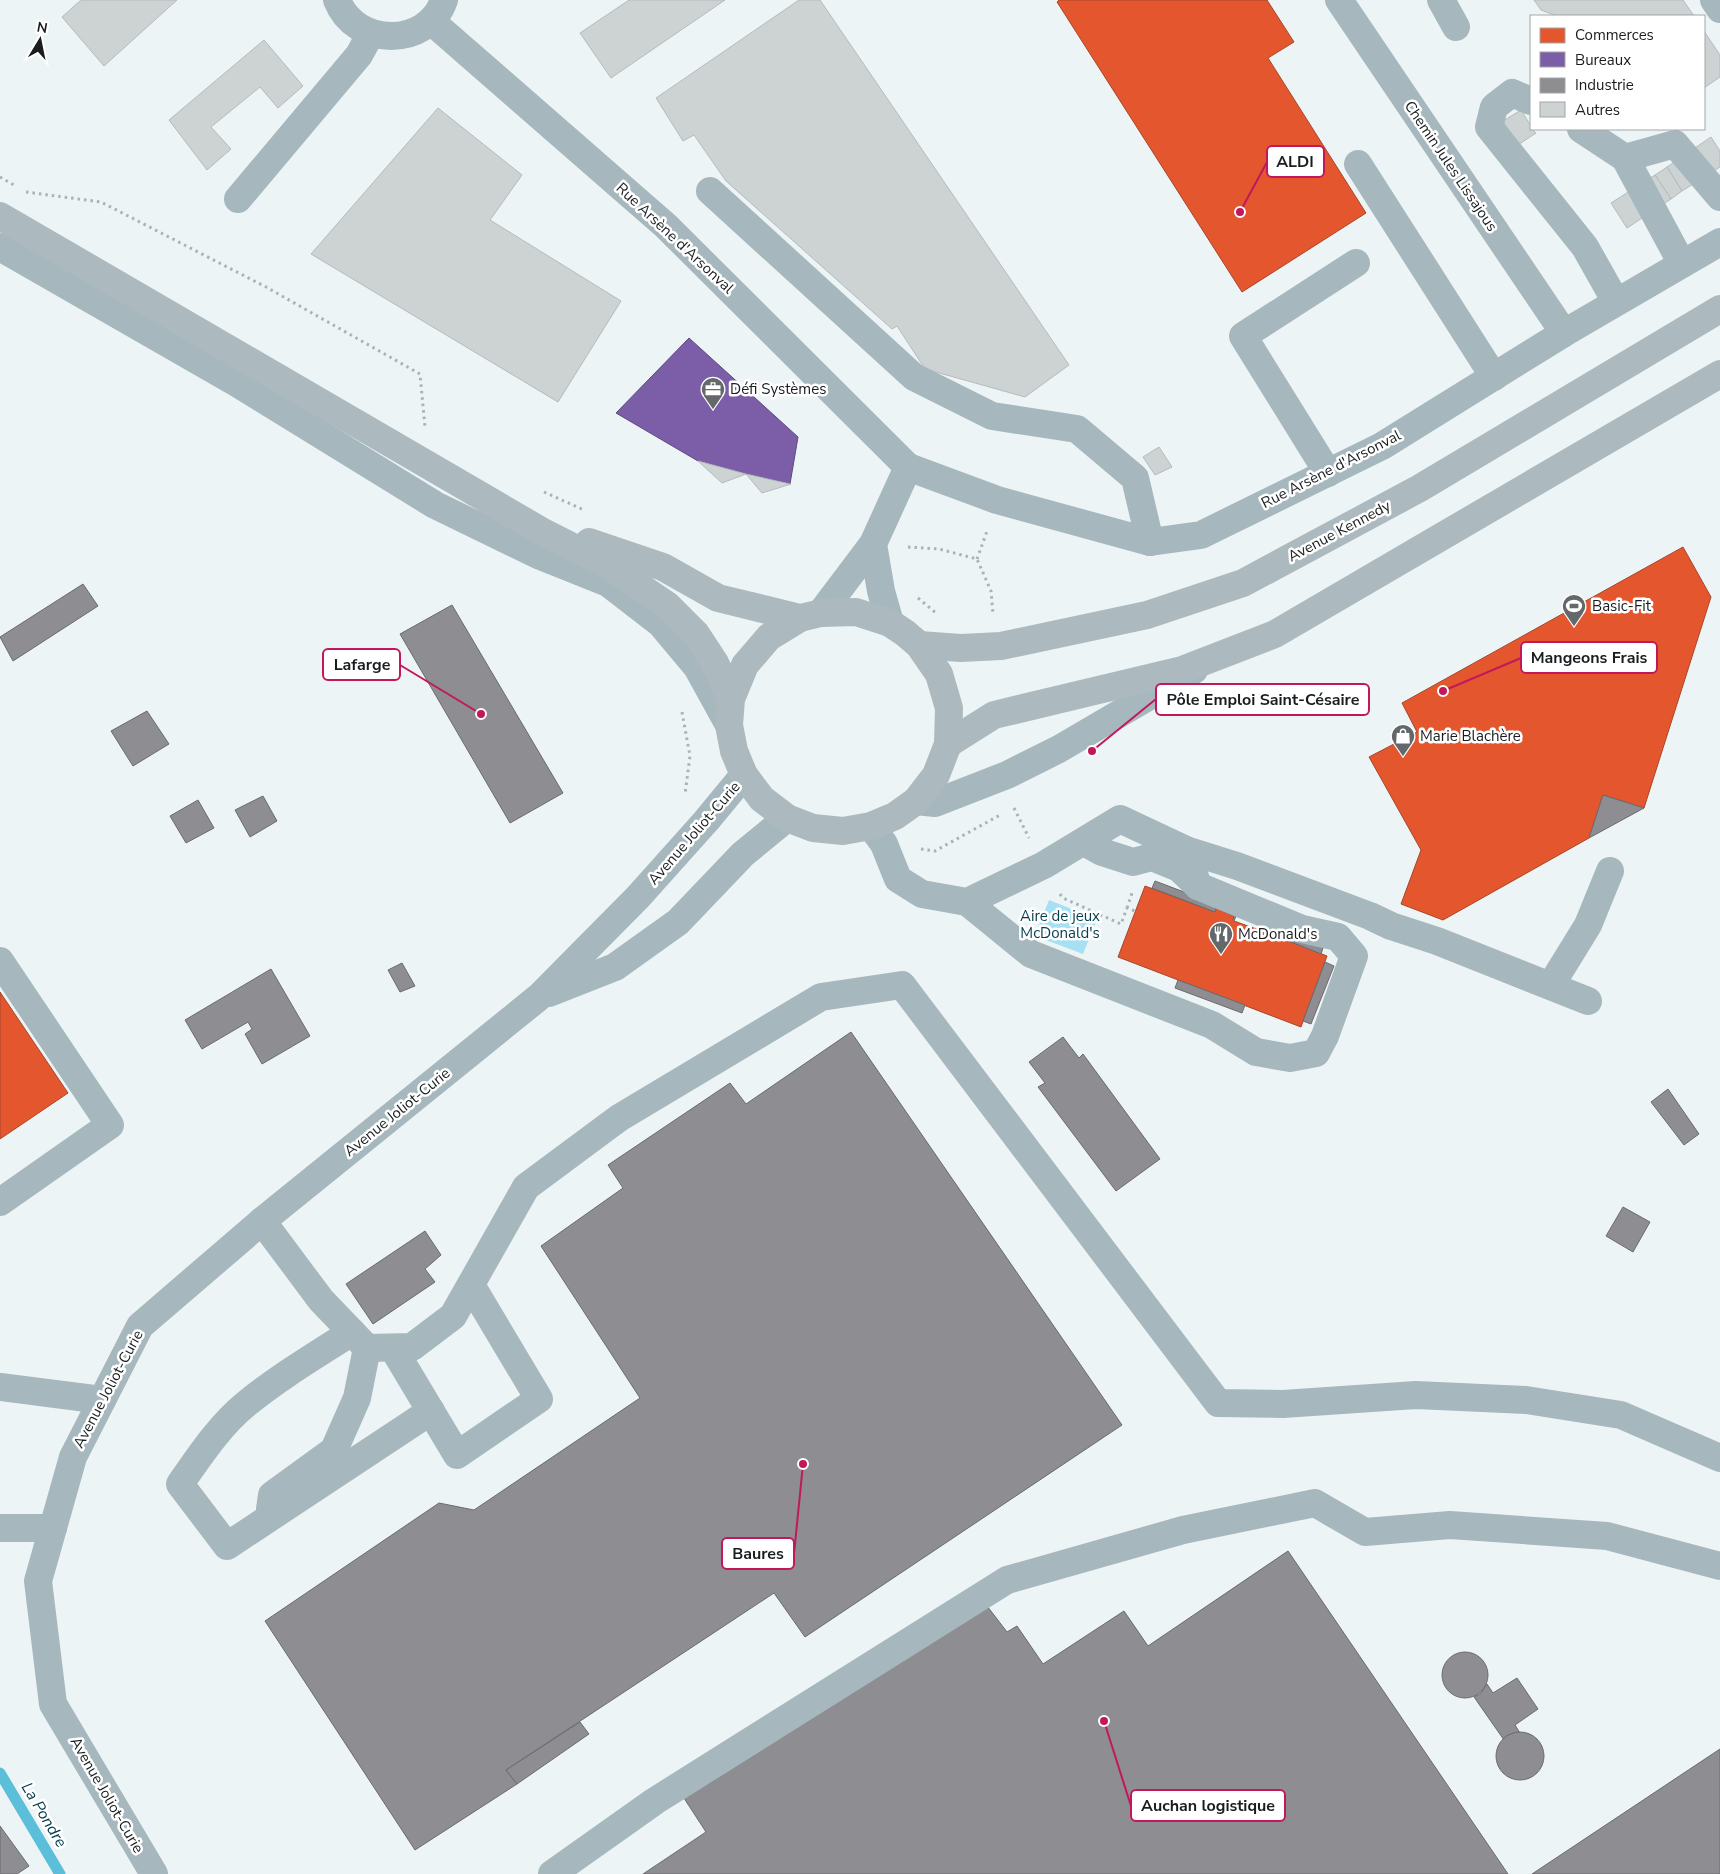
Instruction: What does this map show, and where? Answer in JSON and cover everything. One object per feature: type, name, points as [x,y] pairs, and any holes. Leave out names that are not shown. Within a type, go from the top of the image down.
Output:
[{"type":"main road","points":[[0,216],[543,532],[608,565],[667,606],[696,634],[710,656],[730,712],[734,751],[744,775],[762,799],[787,818],[814,828],[878,835],[895,816],[916,801],[936,775],[948,744],[949,708],[940,674],[919,645],[890,623],[856,612],[811,615],[718,598],[663,567],[599,544],[543,532]]},
{"type":"main road","name":"Avenue Kennedy","points":[[919,645],[961,648],[1000,646],[1146,615],[1243,583],[1420,488],[1720,309]]},
{"type":"main road","points":[[948,744],[994,715],[1182,670],[1275,634],[1720,374]]},
{"type":"main road","points":[[730,712],[745,665],[768,636],[811,615]]},
{"type":"street","points":[[337,0],[341,10],[354,24],[371,34],[387,37],[403,36],[418,30],[438,11]]},
{"type":"street","name":"Chemin Jules Lissajous","points":[[1339,0],[1564,333]]},
{"type":"street","points":[[1441,0],[1456,27]]},
{"type":"street","points":[[1714,0],[1720,9]]},
{"type":"street","name":"Rue Arsène d'Arsonval","points":[[438,11],[666,226],[908,467],[997,500],[1150,542],[1202,535],[1382,446],[1564,333],[1720,242]]},
{"type":"street","points":[[238,199],[359,55],[371,34]]},
{"type":"street","points":[[1530,101],[1512,93],[1494,106],[1489,127],[1585,248],[1616,302]]},
{"type":"street","points":[[1583,130],[1625,158],[1682,264]]},
{"type":"street","points":[[1625,158],[1676,144],[1720,197]]},
{"type":"street","points":[[1358,164],[1494,377]]},
{"type":"street","points":[[710,191],[914,377],[992,416],[1077,429],[1135,478],[1150,542]]},
{"type":"street","points":[[0,247],[237,384],[435,505],[538,555],[608,583],[661,624],[697,667],[730,712]]},
{"type":"street","points":[[1328,473],[1243,336],[1356,263]]},
{"type":"street","points":[[811,615],[874,544],[908,467]]},
{"type":"street","points":[[874,544],[881,591],[890,623]]},
{"type":"street","points":[[916,801],[935,803],[1007,775],[1059,749],[1218,656]]},
{"type":"street","name":"Avenue Joliot-Curie","points":[[154,1874],[53,1704],[38,1582],[73,1456],[140,1326],[262,1222],[539,997],[638,897],[744,775]]},
{"type":"street","name":"Avenue Joliot-Curie","points":[[539,997],[615,967],[678,922],[743,854],[787,818]]},
{"type":"street","points":[[967,902],[1044,865],[1120,819],[1186,850],[1237,866],[1551,985],[1588,1001]]},
{"type":"street","points":[[878,835],[898,879],[922,894],[967,902],[1031,954],[1212,1026],[1256,1052],[1290,1058],[1316,1053],[1325,1036],[1354,956],[1338,937],[1302,929],[1198,886],[1179,868],[1152,857],[1133,862],[1102,852],[1084,842]]},
{"type":"street","points":[[1186,850],[1198,886]]},
{"type":"street","points":[[1551,985],[1588,925],[1610,871]]},
{"type":"street","points":[[0,961],[110,1126],[0,1202]]},
{"type":"street","points":[[431,1411],[227,1546],[180,1484],[208,1444],[245,1405],[291,1372],[371,1343],[412,1348],[453,1316],[526,1187],[619,1118],[821,997],[902,985],[1218,1402],[1283,1404],[1416,1395],[1526,1400],[1622,1415],[1720,1458]]},
{"type":"street","points":[[262,1222],[321,1300],[371,1343],[431,1411],[457,1455],[539,1399],[470,1285]]},
{"type":"street","points":[[269,1519],[272,1495],[334,1450],[356,1398],[371,1343]]},
{"type":"street","points":[[0,1387],[102,1400]]},
{"type":"street","points":[[552,1874],[655,1801],[1007,1580],[1183,1530],[1315,1503],[1365,1532],[1450,1525],[1607,1536],[1720,1566]]},
{"type":"street","points":[[0,1528],[53,1528]]},
{"type":"path","points":[[0,177],[27,192],[101,202],[266,287],[420,374],[426,428]]},
{"type":"path","points":[[544,492],[588,512]]},
{"type":"path","points":[[989,525],[977,558],[991,591],[994,622]]},
{"type":"path","points":[[874,544],[939,549],[977,558]]},
{"type":"path","points":[[680,708],[684,716],[690,756],[684,794],[706,821]]},
{"type":"path","points":[[878,835],[935,851],[1021,802]]},
{"type":"path","points":[[1014,807],[1029,839]]},
{"type":"path","points":[[1059,892],[1063,898],[1121,924],[1127,908],[1135,912]]},
{"type":"green space","name":"Aire de jeux McDonald's","points":[[1049,900],[1097,919],[1083,954],[1035,936]]},
{"type":"building: Commerces","points":[[1059,0],[1267,0],[1294,42],[1268,58],[1366,213],[1242,292],[1057,2]]},
{"type":"building: Commerces","points":[[1683,547],[1711,597],[1644,808],[1603,795],[1589,838],[1443,920],[1401,904],[1421,850],[1369,757],[1417,732],[1402,703]]},
{"type":"building: Commerces","name":"McDonald's","points":[[1145,886],[1215,912],[1216,908],[1234,916],[1234,921],[1276,936],[1278,932],[1288,935],[1286,940],[1327,956],[1301,1027],[1118,957]]},
{"type":"building: Commerces","points":[[0,992],[68,1093],[0,1139]]},
{"type":"building: Bureaux","points":[[689,338],[798,437],[790,484],[698,461],[616,413]]},
{"type":"building: Industrie","points":[[83,584],[98,606],[13,661],[0,637]]},
{"type":"building: Industrie","points":[[452,605],[563,793],[510,823],[400,634]]},
{"type":"building: Industrie","points":[[147,711],[169,744],[133,766],[111,731]]},
{"type":"building: Industrie","points":[[1603,795],[1644,808],[1589,838]]},
{"type":"building: Industrie","points":[[263,796],[277,821],[250,837],[235,810]]},
{"type":"building: Industrie","points":[[198,800],[214,828],[186,843],[170,816]]},
{"type":"building: Industrie","points":[[1155,881],[1216,904],[1239,909],[1234,921],[1234,916],[1216,908],[1215,912],[1152,888]]},
{"type":"building: Industrie","points":[[1279,924],[1324,945],[1321,954],[1286,940],[1288,935],[1278,932],[1276,936],[1274,935]]},
{"type":"building: Industrie","points":[[1325,962],[1334,966],[1311,1024],[1303,1021]]},
{"type":"building: Industrie","points":[[402,963],[415,986],[400,992],[388,970]]},
{"type":"building: Industrie","points":[[271,969],[310,1036],[262,1064],[245,1034],[252,1029],[248,1022],[202,1049],[185,1020]]},
{"type":"building: Industrie","points":[[1178,980],[1245,1005],[1242,1013],[1175,988]]},
{"type":"building: Industrie","points":[[851,1032],[1122,1425],[805,1637],[774,1593],[506,1770],[517,1784],[415,1850],[265,1621],[439,1503],[474,1510],[640,1398],[541,1246],[623,1188],[608,1165],[730,1083],[746,1104]]},
{"type":"building: Industrie","points":[[1063,1037],[1079,1058],[1083,1054],[1160,1159],[1116,1191],[1038,1087],[1045,1083],[1029,1062]]},
{"type":"building: Industrie","points":[[1668,1089],[1699,1134],[1684,1145],[1651,1102]]},
{"type":"building: Industrie","points":[[1623,1207],[1650,1222],[1633,1252],[1606,1236]]},
{"type":"building: Industrie","points":[[425,1231],[441,1255],[425,1269],[435,1282],[373,1324],[346,1284]]},
{"type":"building: Industrie","points":[[1288,1551],[1508,1874],[643,1874],[706,1832],[680,1792],[703,1777],[708,1784],[984,1602],[1007,1632],[1017,1626],[1043,1664],[1124,1611],[1148,1646]]},
{"type":"building: Industrie","points":[[1470,1652],[1482,1658],[1487,1666],[1487,1684],[1482,1692],[1474,1697],[1460,1698],[1448,1692],[1443,1684],[1442,1670],[1448,1658],[1456,1653]]},
{"type":"building: Industrie","points":[[1517,1678],[1538,1709],[1515,1725],[1520,1733],[1508,1735],[1504,1740],[1474,1697],[1480,1694],[1487,1684],[1493,1693]]},
{"type":"building: Industrie","points":[[580,1722],[589,1734],[517,1784],[506,1770]]},
{"type":"building: Industrie","points":[[1520,1732],[1529,1734],[1537,1739],[1542,1747],[1544,1756],[1542,1765],[1537,1773],[1529,1778],[1520,1780],[1511,1778],[1503,1773],[1498,1765],[1496,1756],[1498,1747],[1503,1739],[1511,1734]]},
{"type":"building: Industrie","points":[[1720,1749],[1720,1874],[1532,1874]]},
{"type":"building: Industrie","points":[[0,1826],[29,1866],[17,1874],[0,1874]]},
{"type":"building: Autres","points":[[81,0],[177,0],[104,66],[62,17]]},
{"type":"building: Autres","points":[[629,0],[725,0],[611,78],[580,33]]},
{"type":"building: Autres","points":[[799,0],[820,0],[1069,365],[1025,397],[925,369],[897,326],[892,329],[726,181],[694,135],[683,141],[656,98]]},
{"type":"building: Autres","points":[[1534,0],[1683,0],[1693,15],[1554,15],[1541,10]]},
{"type":"building: Autres","points":[[1705,32],[1720,55],[1720,77],[1705,87]]},
{"type":"building: Autres","points":[[264,40],[303,86],[278,108],[260,87],[211,127],[231,149],[207,170],[169,120]]},
{"type":"building: Autres","points":[[438,108],[522,175],[490,220],[621,301],[558,402],[311,254]]},
{"type":"building: Autres","points":[[1521,110],[1530,124],[1530,130],[1536,133],[1518,145],[1503,121]]},
{"type":"building: Autres","points":[[1711,137],[1720,151],[1720,167],[1682,191],[1667,167]]},
{"type":"building: Autres","points":[[1667,167],[1682,191],[1671,199],[1655,175]]},
{"type":"building: Autres","points":[[1655,175],[1671,199],[1627,228],[1611,203]]},
{"type":"building: Autres","points":[[1159,447],[1172,467],[1155,475],[1143,457]]},
{"type":"building: Autres","points":[[698,461],[746,474],[722,483]]},
{"type":"building: Autres","points":[[746,474],[790,484],[791,484],[762,493]]},
{"type":"waterway","name":"La Pondre","points":[[0,1773],[60,1874]]},
{"type":"place","name":"ALDI","points":[[1240,212]]},
{"type":"place","name":"Défi Systèmes","points":[[713,410]]},
{"type":"place","name":"Basic-Fit","points":[[1574,627]]},
{"type":"place","name":"Mangeons Frais","points":[[1443,691]]},
{"type":"place","name":"Lafarge","points":[[481,714]]},
{"type":"place","name":"Pôle Emploi Saint-Césaire","points":[[1092,751]]},
{"type":"place","name":"Marie Blachère","points":[[1403,757]]},
{"type":"place","name":"McDonald's","points":[[1221,955]]},
{"type":"place","name":"Baures","points":[[803,1464]]},
{"type":"place","name":"Auchan logistique","points":[[1104,1721]]}]
